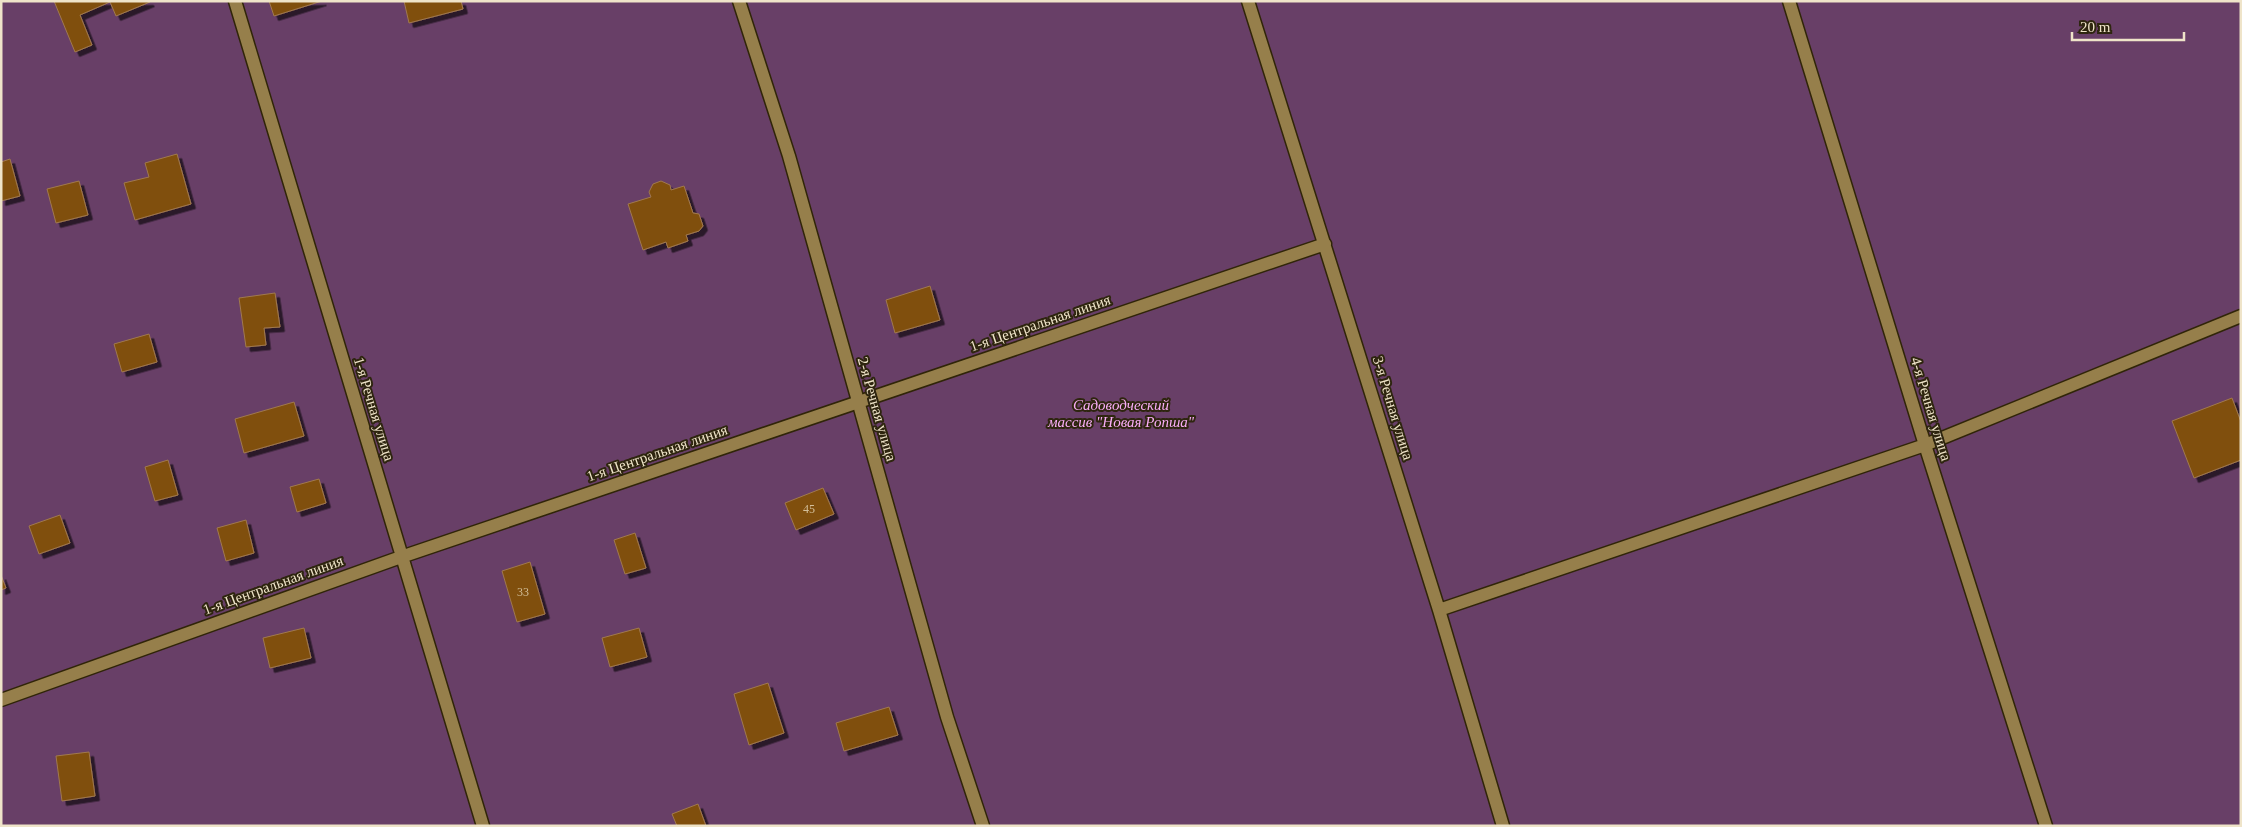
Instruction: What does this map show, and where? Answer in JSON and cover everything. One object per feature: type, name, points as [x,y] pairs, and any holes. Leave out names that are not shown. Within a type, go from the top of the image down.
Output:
[{"type":"street","name":"1-я Речная улица","points":[[235,1],[483,826]]},
{"type":"street","name":"2-я Речная улица","points":[[739,1],[789,156],[947,717],[983,826]]},
{"type":"street","name":"3-я Речная улица","points":[[1248,1],[1439,610],[1503,826]]},
{"type":"street","name":"4-я Речная улица","points":[[1789,1],[1925,446],[2046,826]]},
{"type":"street","name":"1-я Центральная линия","points":[[1,700],[401,556],[1325,244]]},
{"type":"street","points":[[1439,610],[1925,446],[2241,316]]},
{"type":"green space","name":"Садоводческий массив \"Новая Ропша\"","points":[[1,1],[2241,1],[2241,826],[1,826]]},
{"type":"building","points":[[54,1],[150,2],[116,16],[110,2],[80,15],[92,45],[75,52]]},
{"type":"building","points":[[269,1],[322,1],[274,16]]},
{"type":"building","points":[[404,1],[461,1],[463,9],[409,23]]},
{"type":"building","points":[[177,154],[191,204],[135,220],[124,183],[149,177],[145,163]]},
{"type":"building","points":[[10,159],[20,196],[1,201],[1,162]]},
{"type":"building","points":[[79,181],[88,215],[56,223],[47,189]]},
{"type":"building","points":[[661,181],[670,185],[671,190],[684,186],[693,213],[699,214],[703,226],[699,231],[686,235],[688,241],[668,248],[666,242],[643,250],[628,204],[651,197],[649,192],[653,184]]},
{"type":"building","points":[[930,286],[940,320],[895,333],[886,300]]},
{"type":"building","points":[[275,293],[280,327],[264,328],[266,345],[246,347],[239,298]]},
{"type":"building","points":[[149,334],[157,362],[122,372],[114,344]]},
{"type":"building","points":[[2232,398],[2241,422],[2241,460],[2194,478],[2172,421]]},
{"type":"building","points":[[294,402],[304,436],[244,453],[235,419]]},
{"type":"building","points":[[168,460],[178,495],[155,501],[145,467]]},
{"type":"building","points":[[319,479],[326,503],[297,512],[290,487]]},
{"type":"building","points":[[823,488],[834,514],[796,530],[785,503]]},
{"type":"building","points":[[60,515],[70,543],[39,554],[29,526]]},
{"type":"building","points":[[246,520],[254,553],[226,561],[217,528]]},
{"type":"building","points":[[635,533],[646,568],[625,574],[614,540]]},
{"type":"building","points":[[530,562],[545,614],[517,622],[502,571]]},
{"type":"building","points":[[1,575],[6,588],[1,590]]},
{"type":"building","points":[[304,628],[311,658],[270,668],[263,638]]},
{"type":"building","points":[[639,628],[647,657],[610,667],[602,638]]},
{"type":"building","points":[[768,683],[784,733],[749,745],[734,694]]},
{"type":"building","points":[[889,707],[898,735],[844,751],[836,723]]},
{"type":"building","points":[[89,752],[95,796],[62,801],[56,756]]},
{"type":"building","points":[[698,804],[706,826],[677,826],[672,814]]}]
